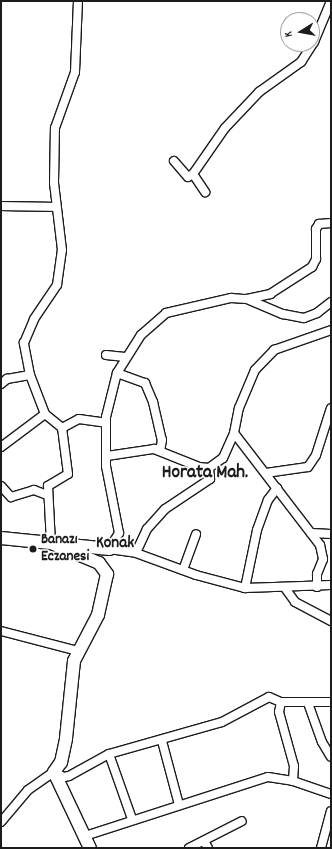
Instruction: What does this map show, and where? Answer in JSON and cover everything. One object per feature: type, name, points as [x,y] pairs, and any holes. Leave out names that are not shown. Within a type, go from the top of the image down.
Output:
[{"type":"main road","points":[[1,538],[115,549]]},
{"type":"main road","points":[[51,543],[99,563],[107,574],[98,615],[74,660],[66,739],[61,762],[54,772],[90,848]]},
{"type":"street","points":[[51,543],[47,496],[48,486],[68,474],[62,428],[45,414],[30,375],[24,343],[34,319],[57,285],[62,250],[54,183],[55,128],[75,72],[78,1]]},
{"type":"street","points":[[174,161],[188,177],[193,174],[225,128],[259,92],[301,62],[314,42],[331,1]]},
{"type":"street","points":[[193,174],[205,192]]},
{"type":"street","points":[[1,206],[56,207]]},
{"type":"street","points":[[331,223],[318,224],[316,229],[316,259],[312,267],[270,294],[247,299],[231,298],[166,313],[141,336],[125,357],[117,373],[106,423],[106,466],[119,533],[115,549],[136,553],[183,570],[245,588],[317,587],[331,585]]},
{"type":"street","points":[[247,299],[283,314],[304,318],[317,313],[331,302]]},
{"type":"street","points":[[107,456],[154,449],[199,467],[209,468],[223,458],[234,433],[239,408],[255,370],[274,350],[331,330]]},
{"type":"street","points":[[106,355],[125,357]]},
{"type":"street","points":[[117,373],[145,383],[153,402],[162,440],[160,451]]},
{"type":"street","points":[[1,384],[7,379],[30,375]]},
{"type":"street","points":[[266,473],[308,467],[316,455],[331,408]]},
{"type":"street","points":[[1,447],[45,414]]},
{"type":"street","points":[[62,428],[79,419],[106,423]]},
{"type":"street","points":[[234,433],[320,545],[322,559],[317,574],[317,587]]},
{"type":"street","points":[[136,553],[147,529],[165,509],[210,479],[209,468]]},
{"type":"street","points":[[1,486],[11,497],[34,490],[47,496]]},
{"type":"street","points":[[245,588],[257,530],[268,500],[277,488]]},
{"type":"street","points":[[311,533],[331,534]]},
{"type":"street","points":[[183,570],[196,534]]},
{"type":"street","points":[[286,588],[295,602],[331,621]]},
{"type":"street","points":[[1,631],[78,651]]},
{"type":"street","points":[[1,822],[28,790],[54,772],[64,777],[69,776],[109,754],[162,741],[222,722],[269,696],[281,702],[331,702]]},
{"type":"street","points":[[281,702],[279,712],[294,766],[293,781]]},
{"type":"street","points":[[308,702],[322,742],[331,757]]},
{"type":"street","points":[[162,741],[179,805]]},
{"type":"street","points":[[109,754],[132,820]]},
{"type":"street","points":[[85,836],[268,777],[293,781],[331,794]]},
{"type":"street","points":[[321,848],[331,811]]},
{"type":"street","points":[[189,848],[206,844],[242,821]]},
{"type":"place","name":"Banazı Eczanesi","points":[[33,549]]},
{"type":"district","name":"Horata Mah.","points":[[205,474]]},
{"type":"district","name":"Konak","points":[[115,545]]}]
